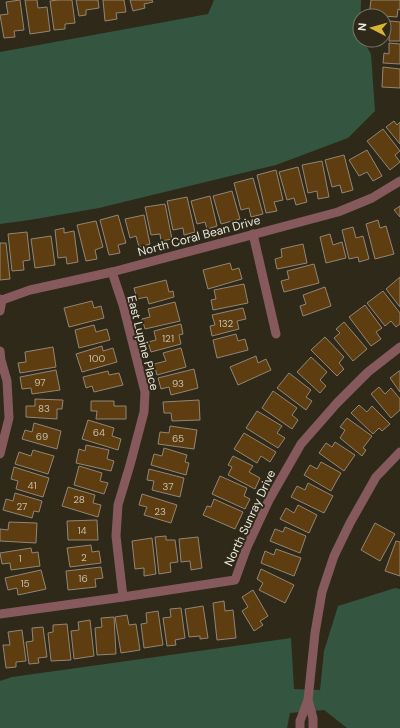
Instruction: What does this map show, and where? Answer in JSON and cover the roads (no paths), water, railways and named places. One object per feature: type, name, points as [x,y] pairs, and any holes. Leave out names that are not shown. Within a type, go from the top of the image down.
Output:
[{"type":"street","name":"North Coral Bean Drive","points":[[1,300],[30,290],[112,272],[338,212],[372,198],[400,181]]},
{"type":"street","points":[[253,234],[276,334]]},
{"type":"street","name":"East Lupine Place","points":[[112,272],[123,305],[145,392],[144,412],[118,505],[116,536],[123,597]]},
{"type":"street","points":[[0,311],[1,300]]},
{"type":"street","name":"North Sunray Drive","points":[[0,614],[235,580],[247,547],[269,500],[301,444],[337,403],[368,372],[400,348]]},
{"type":"street","points":[[0,351],[7,381],[9,418],[0,454]]},
{"type":"street","points":[[300,728],[300,721],[308,700],[315,633],[322,592],[334,556],[350,523],[376,477],[400,452]]},
{"type":"street","points":[[308,700],[314,728]]}]
